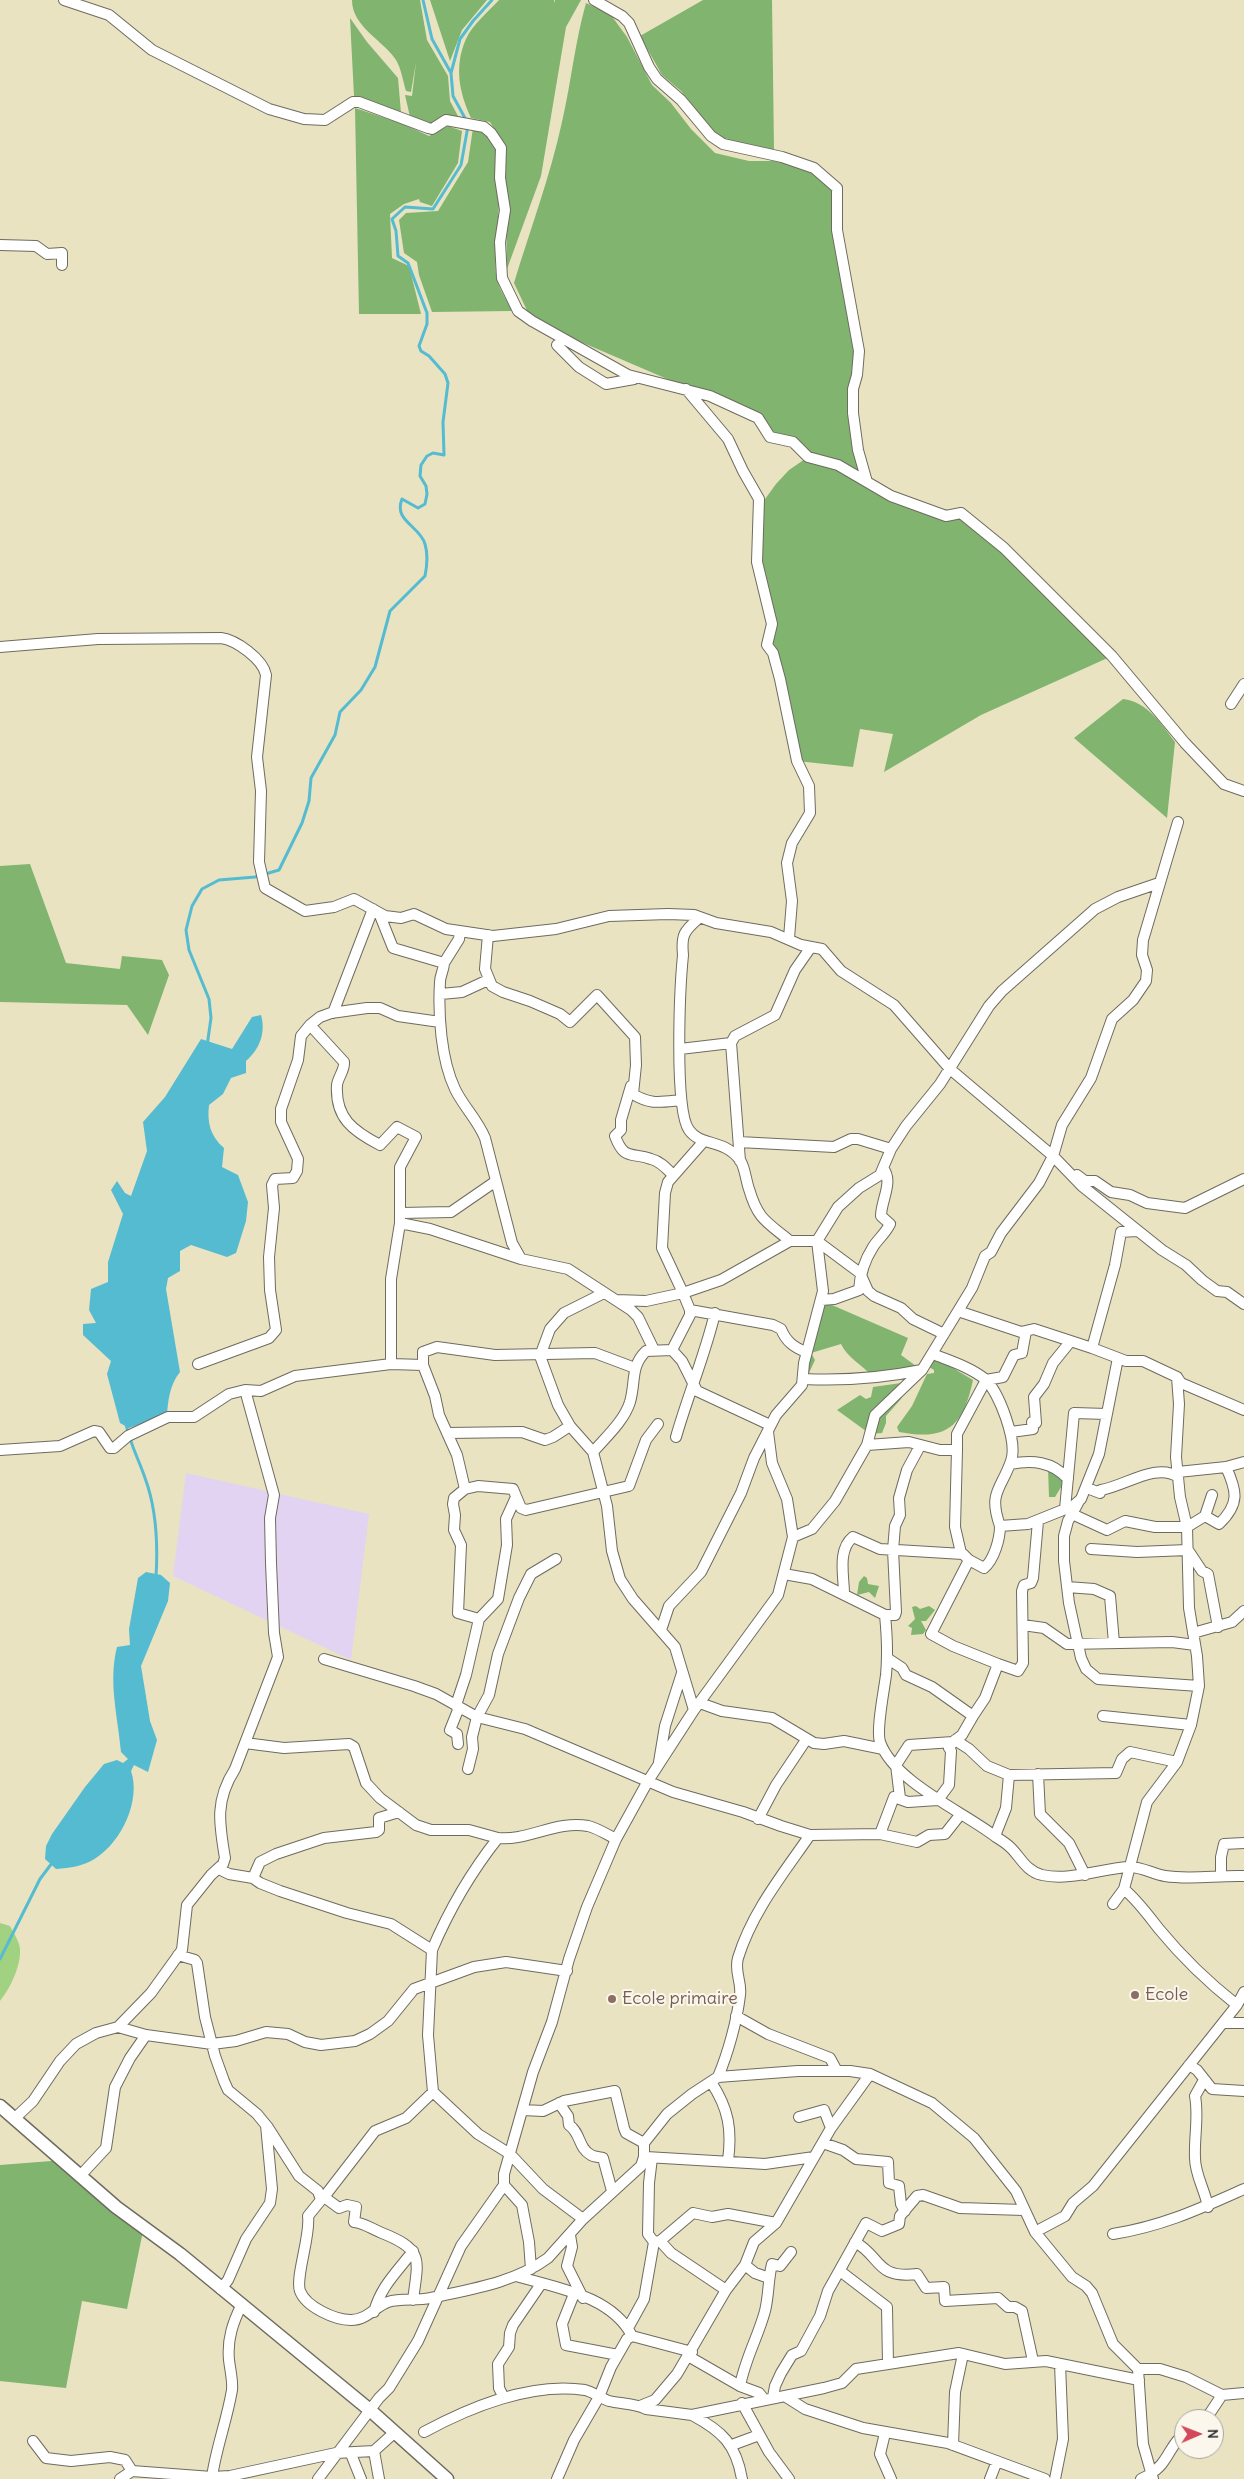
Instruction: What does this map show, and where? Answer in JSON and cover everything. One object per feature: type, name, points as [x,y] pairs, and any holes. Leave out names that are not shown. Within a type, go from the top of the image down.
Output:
[{"type":"street","points":[[64,0],[109,15],[152,50],[269,109],[304,119],[325,120],[333,117],[353,102],[359,102],[432,129],[446,120],[484,127],[491,133],[501,148],[500,178],[505,210],[500,242],[502,278],[518,311],[628,376],[710,396],[758,418],[770,437],[793,442],[808,457],[838,464],[891,496],[946,516],[960,513],[1004,548],[1122,666],[1185,743],[1224,784],[1244,790]]},
{"type":"street","points":[[594,0],[622,16],[629,23],[649,67],[657,79],[681,100],[711,136],[723,144],[782,157],[814,168],[837,188],[837,230],[860,351],[853,389],[853,413],[858,450],[868,482]]},
{"type":"street","points":[[0,245],[36,246],[47,254],[62,253],[62,265]]},
{"type":"street","points":[[557,345],[580,367],[606,384],[637,378]]},
{"type":"street","points":[[686,390],[728,439],[742,471],[759,499],[757,562],[772,624],[767,645],[773,652],[780,679],[797,761],[809,786],[810,813],[792,843],[787,863],[792,901],[789,938]]},
{"type":"street","points":[[0,647],[98,639],[221,638],[233,641],[256,659],[265,670],[266,675],[257,757],[261,791],[259,862],[263,886],[305,911],[334,907],[354,899],[392,918],[414,914],[446,929],[488,935],[556,929],[609,916],[668,914],[694,915],[716,923],[754,928],[822,949],[841,972],[894,1005],[950,1069],[1085,1181],[1095,1181],[1111,1192],[1130,1195],[1147,1203],[1185,1208],[1244,1179]]},
{"type":"street","points":[[1231,704],[1244,684]]},
{"type":"street","points":[[793,1536],[812,1529],[828,1511],[853,1474],[867,1445],[875,1415],[922,1370],[972,1288],[985,1256],[992,1252],[1001,1233],[1035,1190],[1054,1157],[1062,1125],[1091,1078],[1112,1019],[1133,1000],[1146,981],[1147,970],[1142,955],[1143,940],[1178,822]]},
{"type":"street","points":[[661,1630],[669,1606],[700,1572],[741,1493],[776,1415],[796,1395],[804,1379],[804,1362],[821,1300],[823,1282],[818,1241],[838,1208],[859,1188],[880,1175],[891,1149],[950,1069],[989,1006],[1002,991],[1095,909],[1118,897],[1159,883]]},
{"type":"street","points":[[376,911],[393,948],[444,963]]},
{"type":"street","points":[[333,1013],[376,911]]},
{"type":"street","points":[[699,918],[686,929],[682,943],[680,1049],[682,1117],[694,1136],[704,1141],[724,1145],[740,1161]]},
{"type":"street","points":[[460,932],[459,939],[444,963],[440,983],[440,1022],[453,1083],[479,1123],[512,1243],[521,1259]]},
{"type":"street","points":[[488,935],[484,969],[492,986],[502,992],[530,1001],[560,1014],[570,1022],[596,995],[635,1037],[636,1065],[633,1094],[644,1101],[656,1103],[680,1100]]},
{"type":"street","points":[[790,1241],[762,1219],[753,1202],[740,1161],[731,1043],[735,1036],[775,1014],[795,970],[811,947]]},
{"type":"street","points":[[441,994],[462,992],[488,980]]},
{"type":"street","points":[[198,1364],[269,1338],[276,1330],[270,1290],[268,1257],[274,1208],[272,1185],[275,1179],[293,1178],[297,1171],[298,1159],[281,1122],[281,1109],[298,1060],[301,1036],[320,1016],[366,1008],[380,1008],[398,1016],[440,1022]]},
{"type":"street","points":[[310,1025],[344,1062],[337,1083],[338,1102],[342,1114],[348,1123],[359,1134],[381,1145],[397,1127],[415,1136],[400,1167],[400,1218],[391,1279],[391,1364]]},
{"type":"street","points":[[680,1049],[731,1043]]},
{"type":"street","points":[[636,1065],[621,1120],[621,1130],[614,1136],[623,1151],[632,1156],[651,1159],[674,1175]]},
{"type":"street","points":[[739,1142],[834,1147],[851,1139],[858,1139],[891,1149]]},
{"type":"street","points":[[672,1350],[687,1321],[690,1310],[662,1248],[665,1193],[668,1182],[704,1141]]},
{"type":"street","points":[[1054,1157],[1082,1186],[1136,1231],[1186,1265],[1217,1291],[1227,1292],[1244,1304]]},
{"type":"street","points":[[821,1300],[834,1299],[860,1290],[860,1274],[873,1246],[885,1234],[890,1224],[881,1216],[882,1204],[888,1190],[887,1173],[883,1168]]},
{"type":"street","points":[[400,1218],[451,1212],[496,1181]]},
{"type":"street","points":[[400,1218],[521,1259],[568,1269],[638,1317],[654,1350]]},
{"type":"street","points":[[1092,1348],[1115,1266],[1121,1232],[1136,1231]]},
{"type":"street","points":[[615,1300],[646,1301],[683,1293],[720,1280],[790,1241],[818,1241],[860,1274],[868,1291],[874,1296],[901,1308],[913,1319],[944,1334]]},
{"type":"street","points":[[604,1293],[564,1313],[550,1329],[540,1356],[558,1404],[570,1426],[593,1452],[607,1506],[612,1551],[620,1579],[633,1599],[677,1650],[682,1672],[697,1707]]},
{"type":"street","points":[[690,1310],[715,1313],[776,1326],[782,1330],[786,1340],[806,1352]]},
{"type":"street","points":[[958,1311],[980,1320],[1021,1332],[1037,1330],[1126,1361],[1143,1362],[1177,1377],[1181,1383],[1244,1410]]},
{"type":"street","points":[[676,1437],[692,1384],[706,1350],[715,1313]]},
{"type":"street","points":[[986,1380],[1003,1377],[1014,1355],[1022,1353],[1026,1331]]},
{"type":"street","points":[[1011,1432],[1033,1430],[1032,1422],[1036,1423],[1034,1397],[1044,1384],[1053,1363],[1070,1342]]},
{"type":"street","points":[[465,1489],[457,1455],[438,1415],[435,1396],[423,1365],[423,1352],[437,1347],[495,1355],[540,1356],[572,1352],[595,1353],[635,1368]]},
{"type":"street","points":[[593,1452],[618,1424],[626,1410],[630,1401],[638,1358],[646,1351],[672,1350],[682,1361],[692,1384],[702,1394],[769,1428]]},
{"type":"street","points":[[844,1594],[843,1556],[845,1548],[851,1539],[859,1538],[878,1548],[965,1556],[981,1568],[986,1567],[999,1538],[1000,1526],[995,1512],[995,1500],[998,1485],[1010,1464],[1012,1446],[1011,1432],[1006,1415],[986,1380],[960,1365],[933,1354]]},
{"type":"street","points":[[1000,1526],[1028,1524],[1068,1512],[1079,1502],[1087,1488],[1099,1454],[1118,1358]]},
{"type":"street","points":[[0,1450],[60,1446],[94,1431],[99,1432],[110,1448],[114,1448],[128,1436],[168,1417],[194,1417],[229,1394],[245,1390],[261,1391],[295,1376],[313,1372],[391,1364],[423,1365]]},
{"type":"street","points":[[804,1379],[874,1378],[922,1370]]},
{"type":"street","points":[[1113,1904],[1124,1889],[1147,1802],[1178,1762],[1191,1725],[1199,1686],[1187,1582],[1187,1527],[1180,1497],[1176,1450],[1179,1404],[1177,1377]]},
{"type":"street","points":[[986,1380],[957,1434],[955,1527],[965,1556],[932,1635],[1017,1672],[1021,1669],[1024,1658],[1022,1591],[1024,1585],[1031,1582],[1033,1578],[1038,1520]]},
{"type":"street","points":[[118,2027],[151,1993],[178,1955],[184,1943],[183,1925],[187,1905],[211,1874],[219,1869],[225,1858],[220,1809],[225,1785],[235,1769],[278,1658],[274,1633],[271,1563],[270,1518],[274,1495],[245,1390]]},
{"type":"street","points":[[1107,1414],[1074,1413],[1068,1479],[1068,1512],[1064,1536],[1067,1587],[1083,1664],[1098,1679],[1199,1686]]},
{"type":"street","points":[[479,1619],[461,1616],[456,1605],[461,1580],[461,1545],[454,1530],[454,1498],[465,1489],[478,1486],[513,1489],[521,1508],[534,1510],[629,1486],[646,1440],[658,1424]]},
{"type":"street","points":[[447,1433],[522,1432],[545,1440],[570,1426]]},
{"type":"street","points":[[318,2479],[336,2453],[389,2388],[418,2340],[461,2246],[504,2185],[510,2154],[533,2072],[552,2022],[587,1907],[616,1839],[659,1763],[778,1595],[793,1536],[787,1499],[772,1463],[769,1428]]},
{"type":"street","points":[[867,1445],[909,1442],[940,1450],[957,1450]]},
{"type":"street","points":[[784,1574],[812,1579],[885,1615],[895,1615],[895,1524],[901,1511],[899,1498],[907,1470],[920,1446]]},
{"type":"street","points":[[1010,1464],[1036,1461],[1057,1469],[1068,1479]]},
{"type":"street","points":[[1087,1488],[1100,1493],[1101,1490],[1116,1488],[1161,1471],[1178,1474],[1226,1467],[1244,1462]]},
{"type":"street","points":[[1205,1516],[1219,1524],[1231,1512],[1236,1488],[1226,1467]]},
{"type":"street","points":[[1068,1512],[1107,1530],[1124,1521],[1149,1527],[1187,1527],[1205,1516],[1212,1495]]},
{"type":"street","points":[[458,1744],[457,1734],[450,1730],[458,1710],[456,1705],[466,1675],[479,1619],[498,1599],[507,1545],[506,1518],[516,1497]]},
{"type":"street","points":[[1091,1549],[1137,1552],[1188,1550]]},
{"type":"street","points":[[1188,1550],[1202,1571],[1208,1574],[1218,1627]]},
{"type":"street","points":[[468,1769],[473,1749],[472,1737],[478,1717],[489,1695],[498,1654],[524,1587],[534,1571],[556,1559]]},
{"type":"street","points":[[1067,1587],[1094,1589],[1110,1596],[1114,1643]]},
{"type":"street","points":[[1193,1633],[1232,1622],[1244,1611]]},
{"type":"street","points":[[885,1615],[887,1658],[882,1713],[878,1729],[883,1749],[896,1765],[938,1800],[995,1836],[1010,1848],[1022,1863],[1032,1871],[1048,1875],[1085,1875],[1130,1867],[1164,1876],[1194,1878],[1244,1876]]},
{"type":"street","points":[[1023,1625],[1041,1627],[1063,1642],[1078,1644],[1172,1642],[1195,1644]]},
{"type":"street","points":[[887,1658],[902,1668],[908,1675],[932,1687],[973,1716]]},
{"type":"street","points":[[324,1659],[414,1686],[478,1717],[525,1729],[673,1792],[743,1812],[758,1819],[810,1835],[880,1834],[917,1842],[929,1835],[945,1834],[960,1814]]},
{"type":"street","points":[[894,1797],[908,1802],[938,1800],[949,1785],[951,1751],[949,1748],[962,1735],[985,1698],[998,1664]]},
{"type":"street","points":[[659,1763],[664,1726],[682,1672]]},
{"type":"street","points":[[697,1707],[772,1718],[806,1740],[824,1744],[852,1742],[883,1749]]},
{"type":"street","points":[[1103,1716],[1191,1725]]},
{"type":"street","points":[[758,1819],[776,1785],[806,1740]]},
{"type":"street","points":[[894,1797],[900,1798],[896,1765],[910,1744],[938,1745],[954,1741],[970,1749],[987,1766],[1009,1774],[1116,1774],[1122,1759],[1130,1752],[1178,1762]]},
{"type":"street","points":[[245,1743],[284,1748],[349,1744],[354,1747],[366,1784],[380,1798],[416,1825],[431,1830],[469,1830],[498,1838],[510,1839],[579,1825],[589,1826],[616,1839]]},
{"type":"street","points":[[995,1836],[1006,1808],[1009,1774]]},
{"type":"street","points":[[1038,1774],[1040,1814],[1069,1844],[1085,1875]]},
{"type":"street","points":[[880,1834],[894,1797]]},
{"type":"street","points":[[254,1878],[260,1862],[276,1854],[324,1838],[376,1832],[379,1830],[379,1818],[399,1812]]},
{"type":"street","points":[[714,2080],[725,2059],[740,1996],[736,1971],[738,1958],[763,1904],[810,1835]]},
{"type":"street","points":[[498,1838],[475,1868],[444,1923],[432,1950],[428,2035],[432,2092],[478,2134],[510,2154],[543,2189],[583,2219]]},
{"type":"street","points":[[1221,1876],[1221,1857],[1224,1844],[1244,1842]]},
{"type":"street","points":[[219,1869],[230,1874],[254,1878],[260,1883],[280,1891],[347,1914],[390,1924],[432,1950]]},
{"type":"street","points":[[1124,1889],[1141,1904],[1159,1929],[1192,1966],[1237,2005]]},
{"type":"street","points":[[178,1955],[195,1960],[197,1964],[212,2044],[228,2090],[257,2114],[299,2176],[318,2191],[323,2199],[339,2208],[347,2204],[356,2207],[354,2222],[363,2223],[406,2244],[413,2251],[416,2266],[413,2300]]},
{"type":"street","points":[[14,2119],[33,2102],[60,2060],[76,2044],[96,2033],[118,2027],[146,2034],[212,2044],[236,2041],[266,2032],[288,2034],[304,2042],[321,2045],[354,2041],[370,2034],[388,2021],[414,1989],[431,1982],[490,1963],[506,1962],[566,1971]]},
{"type":"street","points":[[1035,2232],[1065,2216],[1073,2203],[1098,2179],[1224,2023],[1244,1993]]},
{"type":"street","points":[[736,2016],[768,2034],[830,2058],[837,2071]]},
{"type":"street","points":[[1224,2023],[1244,2023]]},
{"type":"street","points":[[80,2176],[106,2148],[111,2104],[116,2087],[130,2058],[146,2034]]},
{"type":"street","points":[[1190,2065],[1197,2070],[1212,2089],[1244,2091]]},
{"type":"street","points":[[644,2143],[667,2114],[692,2094],[714,2080],[766,2072],[837,2071],[870,2074],[932,2103],[965,2128],[1016,2191],[1035,2232],[1066,2270],[1092,2294],[1113,2344],[1138,2369],[1143,2444],[1152,2475]]},
{"type":"street","points":[[640,2406],[655,2400],[663,2392],[690,2354],[726,2290],[745,2265],[754,2242],[776,2222],[831,2128],[870,2074]]},
{"type":"street","points":[[714,2080],[730,2125],[728,2161]]},
{"type":"street","points":[[1204,2080],[1195,2096],[1198,2117],[1194,2158],[1196,2171],[1208,2207]]},
{"type":"street","points":[[523,2110],[543,2111],[559,2103],[616,2091],[626,2133],[644,2143],[648,2158],[648,2234],[671,2253],[726,2290]]},
{"type":"street","points":[[432,2092],[406,2118],[375,2131],[308,2216],[310,2228],[304,2252],[299,2289],[314,2305],[337,2317],[352,2320],[374,2312],[388,2302],[470,2291],[531,2269],[548,2258],[583,2219],[648,2158]]},
{"type":"street","points":[[559,2103],[568,2116],[569,2125],[576,2130],[583,2147],[592,2156],[603,2158],[612,2190]]},
{"type":"street","points":[[0,2106],[116,2207],[180,2254],[221,2290],[242,2304],[371,2411],[447,2479]]},
{"type":"street","points":[[799,2117],[824,2110],[831,2128]]},
{"type":"street","points":[[221,2290],[228,2280],[246,2239],[271,2200],[266,2125]]},
{"type":"street","points":[[823,2143],[843,2150],[856,2159],[888,2162],[889,2183],[899,2186],[901,2204],[905,2211]]},
{"type":"street","points":[[648,2158],[765,2164],[814,2156]]},
{"type":"street","points":[[504,2185],[522,2205],[529,2242],[531,2269]]},
{"type":"street","points":[[1113,2234],[1160,2225],[1208,2207],[1244,2189]]},
{"type":"street","points":[[768,2398],[792,2355],[801,2351],[820,2316],[828,2291],[866,2223],[884,2230],[899,2224],[900,2216],[917,2196],[923,2196],[960,2208],[1024,2210]]},
{"type":"street","points":[[557,2479],[574,2440],[599,2397],[627,2340],[644,2299],[657,2241],[693,2212],[712,2216],[728,2214],[776,2222]]},
{"type":"street","points":[[570,2235],[572,2247],[567,2266],[579,2296]]},
{"type":"street","points":[[855,2242],[862,2246],[879,2266],[899,2275],[918,2274],[926,2288],[944,2287],[945,2301],[998,2298],[1008,2307],[1019,2308],[1022,2311],[1033,2361]]},
{"type":"street","points":[[374,2312],[380,2293],[395,2270],[413,2251]]},
{"type":"street","points":[[740,2386],[744,2368],[758,2336],[766,2308],[772,2264],[780,2266],[791,2252]]},
{"type":"street","points":[[745,2265],[755,2273],[769,2278]]},
{"type":"street","points":[[840,2271],[886,2307],[888,2364]]},
{"type":"street","points":[[516,2276],[607,2307],[619,2316],[630,2332],[690,2354],[740,2386],[768,2398]]},
{"type":"street","points":[[504,2398],[499,2388],[498,2364],[509,2347],[510,2333],[516,2319],[542,2284]]},
{"type":"street","points":[[579,2296],[562,2324],[566,2345],[618,2355]]},
{"type":"street","points":[[211,2478],[214,2456],[232,2389],[228,2357],[229,2337],[242,2304]]},
{"type":"street","points":[[424,2432],[504,2398],[539,2389],[563,2388],[588,2391],[599,2397],[646,2409],[692,2415],[768,2398],[786,2397],[842,2383],[856,2369],[963,2354],[1005,2364],[1046,2360],[1139,2380]]},
{"type":"street","points":[[953,2445],[955,2392],[963,2354]]},
{"type":"street","points":[[1055,2479],[1063,2439],[1060,2364]]},
{"type":"street","points":[[1138,2369],[1160,2369],[1186,2377],[1222,2395],[1244,2393]]},
{"type":"street","points":[[1213,2409],[1222,2395]]},
{"type":"street","points":[[786,2397],[805,2409],[863,2428],[886,2433],[917,2436],[953,2445],[1045,2479]]},
{"type":"street","points":[[742,2403],[759,2435],[789,2479]]},
{"type":"street","points":[[692,2415],[703,2421],[732,2445],[742,2479]]},
{"type":"street","points":[[120,2479],[132,2472],[211,2478],[230,2476],[336,2453],[351,2454],[374,2451],[394,2433]]},
{"type":"street","points":[[886,2433],[880,2454],[891,2479]]},
{"type":"street","points":[[732,2445],[759,2435]]},
{"type":"street","points":[[33,2441],[46,2458],[71,2461],[110,2457],[125,2460],[132,2472]]},
{"type":"street","points":[[1141,2479],[1152,2475],[1161,2467],[1174,2445]]},
{"type":"street","points":[[374,2451],[379,2479]]},
{"type":"street","points":[[351,2454],[361,2479]]},
{"type":"street","points":[[990,2479],[997,2461]]},
{"type":"shaded area","points":[[186,1473],[369,1514],[351,1660],[173,1576]]},
{"type":"green space","points":[[352,0],[420,0],[427,40],[448,76],[450,101],[459,118],[443,116],[431,124],[410,117],[405,95],[412,96],[416,62],[411,92],[406,91],[396,60],[362,26],[353,10]]},
{"type":"green space","points":[[430,0],[487,0],[462,30],[450,61]]},
{"type":"green space","points":[[499,0],[554,0],[554,3],[555,0],[581,0],[566,27],[541,176],[507,269],[505,147],[490,122],[471,118],[463,98],[459,69],[462,49],[466,39],[476,23]]},
{"type":"green space","points":[[703,0],[772,0],[774,150],[725,140],[714,132],[681,91],[662,75],[640,36]]},
{"type":"green space","points":[[586,3],[611,15],[627,37],[652,85],[671,103],[691,129],[715,153],[749,161],[774,161],[814,168],[837,188],[837,230],[859,351],[853,398],[868,482],[946,516],[961,513],[1112,656],[981,715],[884,772],[893,734],[860,729],[853,767],[797,761],[767,645],[772,624],[761,583],[760,506],[789,470],[808,457],[793,442],[770,437],[758,418],[532,321],[514,283],[557,143]]},
{"type":"green space","points":[[350,18],[367,42],[398,78],[401,113],[354,96]]},
{"type":"green space","points":[[355,108],[403,124],[429,136],[448,126],[462,131],[458,163],[432,206],[420,202],[419,199],[404,204],[390,214],[392,258],[409,266],[421,314],[359,314]]},
{"type":"green space","points":[[473,128],[487,135],[495,147],[499,164],[500,183],[496,245],[497,279],[512,311],[432,312],[419,275],[417,262],[404,253],[399,220],[406,213],[438,211],[468,162]]},
{"type":"green space","points":[[1123,699],[1140,704],[1147,709],[1175,742],[1167,818],[1074,738]]},
{"type":"green space","points":[[30,864],[66,963],[120,969],[122,956],[162,960],[169,975],[148,1035],[127,1005],[0,1002],[0,866]]},
{"type":"green space","points":[[825,1302],[908,1338],[901,1355],[916,1366],[871,1375],[851,1357],[841,1344],[811,1353],[815,1360],[809,1373],[807,1366]]},
{"type":"green space","points":[[936,1358],[973,1380],[964,1409],[950,1427],[941,1432],[916,1434],[899,1432],[897,1427],[912,1406],[927,1374],[934,1373],[934,1370],[929,1367]]},
{"type":"green space","points":[[908,1382],[901,1399],[886,1416],[886,1423],[882,1433],[870,1434],[837,1410],[860,1395],[866,1399],[871,1397],[873,1387]]},
{"type":"green space","points":[[1048,1468],[1063,1477],[1063,1484],[1055,1497],[1049,1497]]},
{"type":"green space","points":[[864,1576],[867,1578],[868,1584],[879,1586],[875,1598],[869,1592],[857,1595],[859,1582]]},
{"type":"green space","points":[[916,1606],[920,1609],[929,1606],[935,1610],[926,1621],[921,1621],[926,1630],[923,1634],[911,1635],[912,1628],[908,1626],[915,1619],[912,1607]]},
{"type":"green space","points":[[0,1923],[10,1926],[18,1942],[20,1958],[15,1974],[0,2001]]},
{"type":"green space","points":[[64,2160],[143,2231],[127,2309],[82,2301],[66,2388],[0,2381],[0,2165]]},
{"type":"water","points":[[261,1015],[263,1028],[261,1040],[255,1051],[246,1061],[246,1073],[231,1078],[223,1094],[209,1105],[210,1128],[215,1139],[224,1148],[222,1167],[238,1175],[248,1202],[246,1221],[236,1253],[227,1257],[191,1245],[180,1251],[180,1271],[168,1278],[166,1289],[180,1372],[172,1387],[167,1415],[129,1428],[120,1423],[107,1374],[111,1361],[83,1335],[83,1324],[96,1323],[89,1310],[91,1289],[108,1282],[108,1262],[123,1214],[111,1190],[117,1181],[125,1193],[131,1196],[147,1151],[143,1122],[165,1097],[201,1039],[232,1049],[252,1017]]},
{"type":"water","points":[[146,1572],[161,1575],[170,1583],[168,1601],[141,1666],[150,1721],[157,1740],[148,1772],[134,1765],[131,1771],[133,1794],[127,1819],[121,1831],[105,1851],[82,1865],[56,1869],[45,1859],[46,1846],[52,1834],[85,1787],[104,1764],[117,1760],[123,1763],[128,1759],[121,1752],[115,1700],[114,1660],[117,1647],[130,1645],[129,1629],[138,1578]]},
{"type":"waterway","points":[[423,0],[432,39],[451,73]]},
{"type":"waterway","points":[[466,120],[453,96],[451,73],[460,39],[492,0]]},
{"type":"waterway","points":[[207,1046],[211,1018],[209,999],[189,950],[186,930],[192,906],[202,889],[219,880],[255,877],[279,870],[302,823],[309,801],[311,778],[335,735],[340,712],[361,690],[375,667],[390,611],[425,576],[427,560],[425,544],[418,532],[404,518],[400,507],[402,499],[418,508],[425,504],[427,494],[426,486],[420,476],[421,465],[427,456],[433,453],[444,455],[443,422],[448,383],[445,374],[429,356],[421,351],[419,346],[427,324],[427,313],[408,263],[398,256],[396,231],[392,219],[405,207],[433,209],[461,165],[468,126]]},
{"type":"waterway","points":[[126,1424],[152,1502],[157,1540],[156,1577]]},
{"type":"waterway","points":[[0,1959],[40,1879],[52,1863]]},
{"type":"place","name":"Ecole","points":[[1135,1995]]},
{"type":"place","name":"Ecole primaire","points":[[612,1999]]}]
